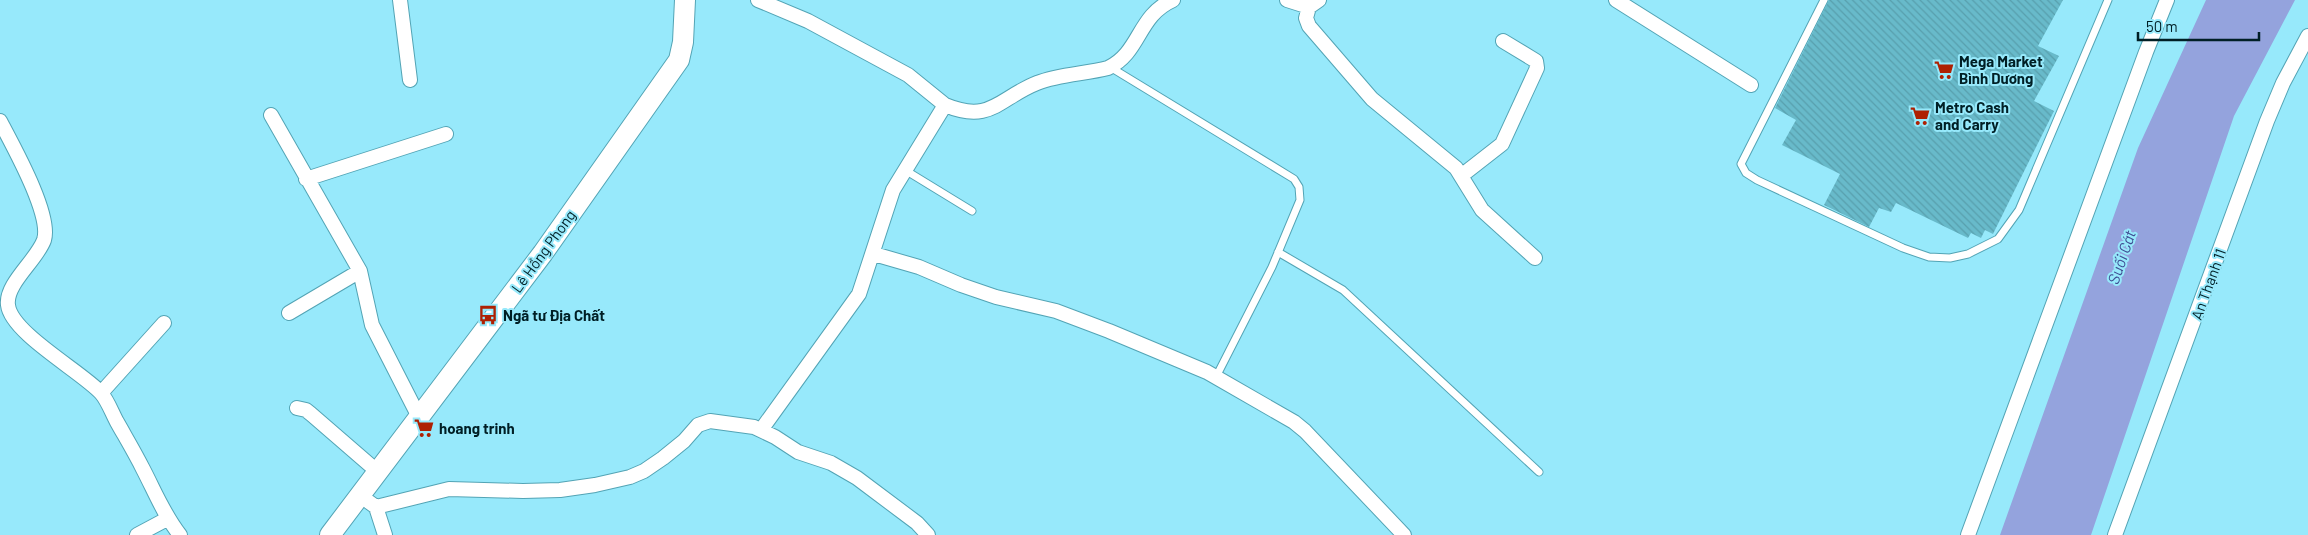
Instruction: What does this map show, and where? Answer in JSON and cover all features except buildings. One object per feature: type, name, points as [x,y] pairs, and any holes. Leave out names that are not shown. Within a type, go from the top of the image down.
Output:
[{"type":"street","points":[[400,0],[410,80]]},
{"type":"street","name":"Lê Hồng Phong","points":[[330,535],[368,501],[378,472],[543,253],[678,60],[683,42],[685,0]]},
{"type":"street","points":[[758,0],[808,21],[900,70],[944,105],[968,113],[993,108],[1037,83],[1090,73],[1112,66],[1127,54],[1156,8],[1173,0]]},
{"type":"street","points":[[1287,0],[1314,4],[1306,18],[1309,26],[1372,99],[1456,168],[1486,214],[1535,258]]},
{"type":"street","points":[[1616,0],[1751,85]]},
{"type":"street","points":[[1968,535],[2146,52],[2167,0]]},
{"type":"street","name":"An Thạnh 11","points":[[2115,535],[2267,122],[2283,83],[2308,36]]},
{"type":"street","points":[[1461,176],[1502,144],[1536,68],[1536,61],[1503,41]]},
{"type":"street","points":[[760,430],[859,294],[874,254],[893,190],[944,105]]},
{"type":"street","points":[[271,115],[360,271],[372,325],[419,417]]},
{"type":"street","points":[[0,121],[30,183],[46,226],[44,239],[39,251],[21,274],[11,292],[7,304],[10,312],[34,339],[101,393],[143,467],[168,519],[180,535]]},
{"type":"street","points":[[306,179],[446,134]]},
{"type":"street","points":[[874,254],[919,267],[961,286],[1056,312],[1117,334],[1216,377],[1294,422],[1305,431],[1404,535]]},
{"type":"street","points":[[289,313],[360,271]]},
{"type":"street","points":[[101,393],[164,323]]},
{"type":"street","points":[[296,408],[306,410],[378,472]]},
{"type":"street","points":[[385,535],[368,501],[449,489],[523,491],[595,485],[630,477],[644,471],[684,442],[698,425],[704,421],[760,430],[775,437],[789,448],[831,463],[857,478],[928,535]]},
{"type":"street","points":[[137,535],[168,519]]},
{"type":"lane","points":[[1824,0],[1742,164],[1746,173],[1757,180],[1904,248],[1929,257],[1950,258],[1968,254],[1998,239],[2020,210],[2108,0]]},
{"type":"lane","points":[[1112,66],[1115,70],[1294,179],[1299,187],[1300,200],[1278,252],[1216,377]]},
{"type":"lane","points":[[905,170],[972,211]]},
{"type":"lane","points":[[1278,252],[1343,290],[1539,472]]},
{"type":"water","name":"Suối Cát","points":[[2206,0],[2295,0],[2234,116],[2091,535],[2000,535],[2138,148]]},
{"type":"place","name":"Mega Market Bình Dương","points":[[1944,70]]},
{"type":"place","name":"Metro Cash and Carry","points":[[1920,116]]},
{"type":"place","name":"Ngã tư Địa Chất","points":[[488,315]]},
{"type":"place","name":"hoang trinh","points":[[424,428]]}]
